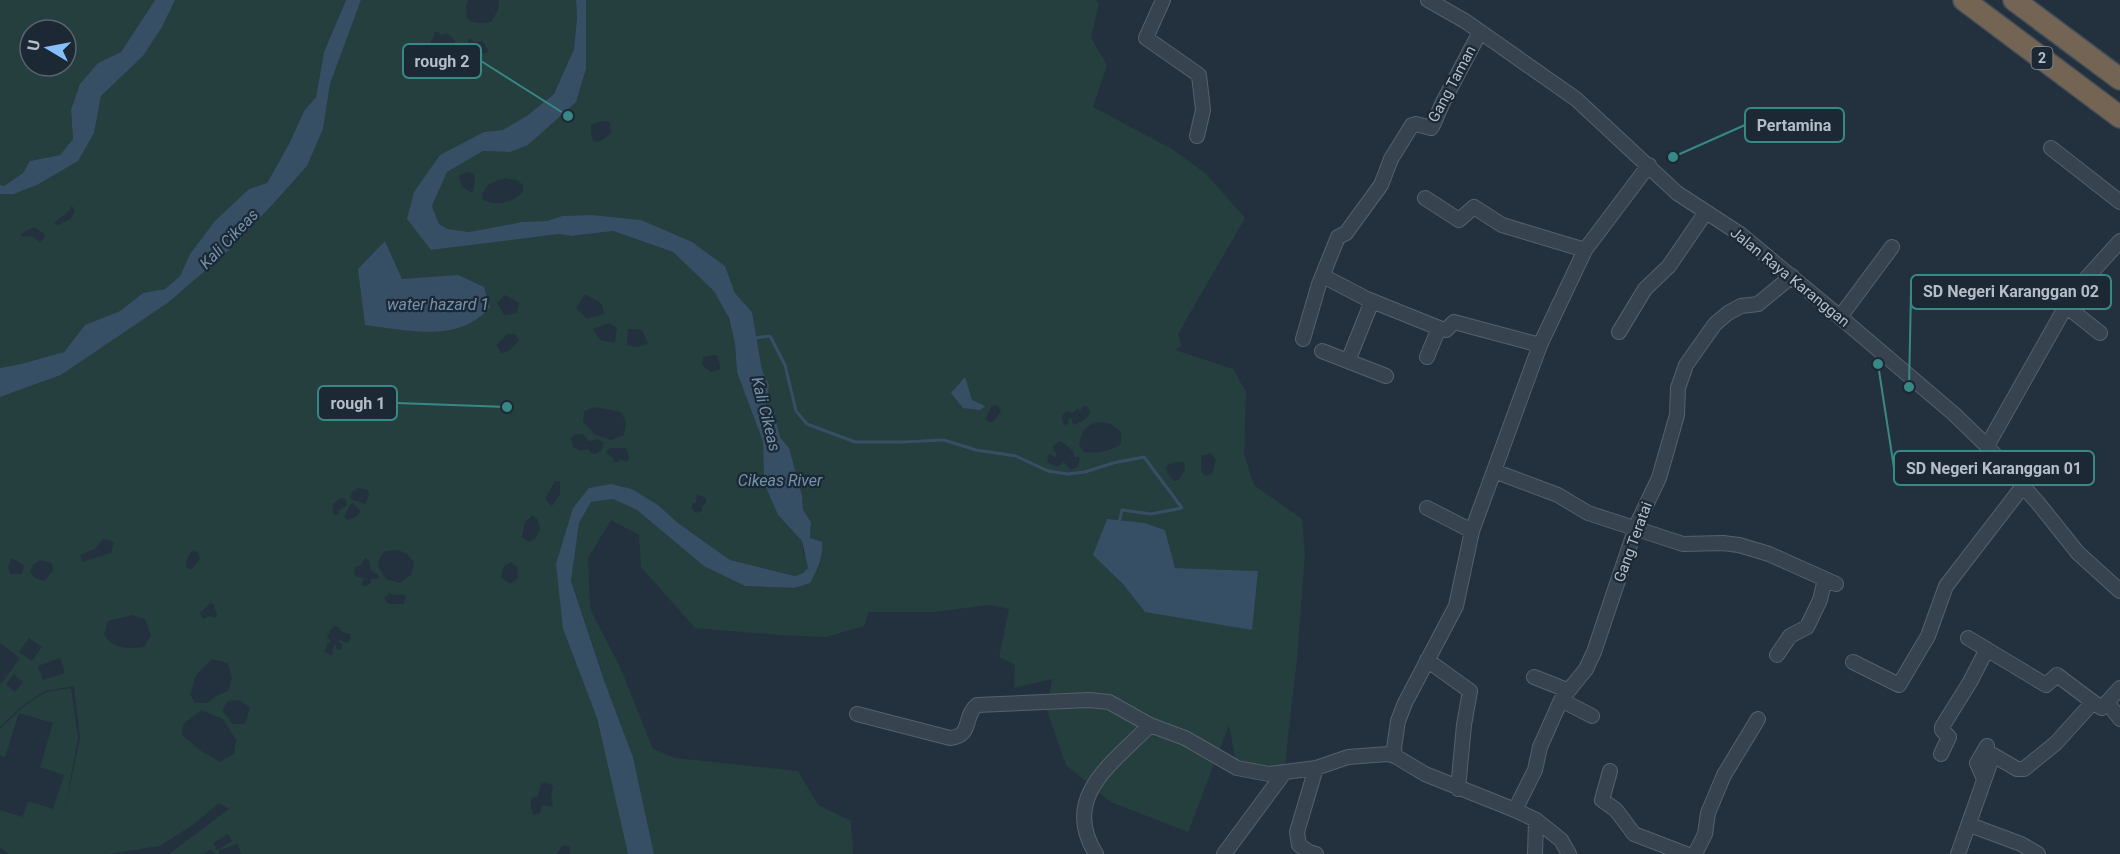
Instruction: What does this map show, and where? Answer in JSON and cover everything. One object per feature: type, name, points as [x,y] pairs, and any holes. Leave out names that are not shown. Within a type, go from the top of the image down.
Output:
[{"type":"highway","name":"2","points":[[1964,0],[2120,117]]},
{"type":"highway","name":"2","points":[[2014,0],[2120,79]]},
{"type":"street","points":[[1163,0],[1146,39],[1200,75],[1203,110],[1197,136]]},
{"type":"street","name":"Jalan Raya Karanggan","points":[[1428,0],[1449,5],[1480,32],[1576,99],[1677,193],[1740,234],[1954,414],[2023,486],[2078,552],[2120,591]]},
{"type":"street","name":"Gang Taman","points":[[1303,339],[1338,237],[1346,234],[1378,190],[1409,128],[1416,124],[1431,128],[1434,125],[1443,102],[1480,32]]},
{"type":"street","points":[[2051,148],[2120,202]]},
{"type":"street","points":[[1395,756],[1398,721],[1405,703],[1456,606],[1472,531],[1540,345],[1586,250],[1649,165]]},
{"type":"street","points":[[1425,198],[1458,220],[1474,207],[1502,225],[1586,250]]},
{"type":"street","points":[[1619,332],[1645,289],[1669,266],[1706,212]]},
{"type":"street","points":[[1987,446],[2066,306],[2078,288],[2120,241]]},
{"type":"street","points":[[1840,317],[1892,247]]},
{"type":"street","points":[[1323,276],[1372,301],[1439,328],[1447,330],[1454,322],[1540,345]]},
{"type":"street","name":"Gang Teratai","points":[[1515,810],[1535,770],[1540,747],[1564,695],[1586,669],[1594,652],[1635,529],[1659,478],[1677,415],[1678,388],[1691,355],[1715,324],[1728,313],[1741,306],[1758,304],[1792,276]]},
{"type":"street","points":[[1348,361],[1372,301]]},
{"type":"street","points":[[2066,306],[2100,333]]},
{"type":"street","points":[[1426,357],[1439,328]]},
{"type":"street","points":[[1322,351],[1386,376]]},
{"type":"street","points":[[1494,471],[1558,495],[1582,511],[1635,529],[1683,544],[1739,545],[1769,554],[1831,581],[1807,627],[1790,636],[1777,655]]},
{"type":"street","points":[[1853,662],[1899,685],[1928,636],[1946,586],[2023,486]]},
{"type":"street","points":[[1427,508],[1472,531]]},
{"type":"street","points":[[1968,638],[2046,685],[2057,675],[2100,702],[2120,719]]},
{"type":"street","points":[[1941,754],[1949,737],[1942,727],[1987,649]]},
{"type":"street","points":[[1427,660],[1470,691],[1464,725],[1458,789]]},
{"type":"street","points":[[1534,677],[1564,695],[1592,716]]},
{"type":"street","points":[[1958,854],[1993,754],[2017,769],[2024,769],[2100,702],[2120,688]]},
{"type":"street","points":[[857,714],[950,738],[963,734],[971,712],[977,705],[1089,700],[1109,702],[1150,725],[1185,738],[1237,768],[1269,774],[1316,768],[1348,757],[1379,754],[1395,756],[1425,774],[1458,789],[1536,820],[1561,840],[1569,854]]},
{"type":"street","points":[[1695,854],[1705,834],[1708,813],[1724,775],[1758,719]]},
{"type":"street","points":[[1096,854],[1083,826],[1087,796],[1105,772],[1150,725]]},
{"type":"street","points":[[1984,779],[1977,764],[1988,746]]},
{"type":"street","points":[[1316,768],[1297,832],[1299,845],[1316,854]]},
{"type":"street","points":[[1610,771],[1602,800],[1616,810],[1634,834],[1686,854]]},
{"type":"street","points":[[1224,854],[1284,773]]},
{"type":"street","points":[[1535,854],[1536,820]]},
{"type":"street","points":[[1970,825],[2021,844],[2038,854]]},
{"type":"green space","points":[[0,0],[155,0],[121,52],[98,63],[71,110],[73,139],[60,155],[30,161],[23,173],[4,186],[0,185]]},
{"type":"green space","points":[[175,0],[346,0],[324,52],[316,97],[304,111],[267,183],[249,189],[190,254],[180,276],[165,289],[143,293],[120,311],[85,325],[64,352],[0,368],[0,194],[14,194],[37,185],[78,161],[94,133],[101,96],[143,56],[162,27]],"holes":[[[71,205],[75,210],[71,219],[58,225],[54,223],[70,210]],[[34,227],[44,234],[45,237],[40,242],[31,236],[22,237],[21,234]]]},
{"type":"green space","points":[[361,0],[469,0],[466,6],[467,18],[472,22],[481,23],[491,22],[498,10],[499,0],[576,0],[574,49],[554,94],[528,115],[503,130],[484,132],[414,192],[431,250],[559,234],[572,236],[613,231],[673,252],[714,290],[726,310],[735,344],[737,372],[763,442],[764,483],[778,515],[802,541],[808,568],[795,576],[730,560],[678,523],[658,505],[632,489],[611,484],[573,508],[563,629],[597,718],[628,854],[570,854],[570,847],[563,845],[556,854],[241,854],[238,844],[219,850],[219,854],[215,854],[211,849],[204,854],[169,854],[229,809],[219,803],[194,824],[160,846],[107,854],[9,854],[0,847],[0,810],[23,817],[28,801],[53,809],[64,775],[40,767],[53,723],[19,713],[5,757],[0,755],[0,729],[23,707],[46,692],[71,688],[78,738],[64,814],[80,738],[74,686],[45,691],[22,706],[0,727],[0,682],[2,683],[20,658],[0,643],[0,397],[61,375],[169,302],[229,250],[307,166],[323,129],[330,84]],"holes":[[[437,31],[442,35],[447,33],[455,41],[454,44],[447,44],[447,49],[442,52],[439,43],[436,48],[431,47],[431,39]],[[470,38],[474,42],[482,41],[489,51],[485,54],[480,52],[473,55],[472,49],[469,52],[466,51]],[[385,242],[402,279],[416,279],[365,325]],[[585,294],[602,304],[604,314],[587,319],[576,308]],[[505,295],[519,303],[517,313],[504,315],[497,303]],[[609,323],[617,328],[615,343],[600,340],[593,329]],[[628,329],[642,330],[648,344],[637,347],[627,345]],[[508,334],[515,334],[519,341],[509,351],[501,353],[496,345]],[[717,355],[721,369],[711,372],[702,365],[703,357]],[[594,407],[621,412],[626,423],[624,435],[611,440],[594,434],[583,421],[584,411]],[[583,434],[589,441],[598,439],[604,443],[602,450],[596,454],[591,453],[588,449],[581,451],[573,447],[571,439],[574,435]],[[626,448],[629,457],[627,462],[619,459],[620,462],[614,462],[613,458],[606,453],[608,449]],[[555,481],[560,481],[560,494],[552,506],[545,499]],[[358,488],[368,490],[369,496],[365,504],[350,499],[352,492]],[[697,494],[706,498],[702,511],[696,513],[691,507],[693,503],[696,503]],[[341,498],[346,499],[347,505],[339,511],[338,515],[333,514],[332,504]],[[353,503],[361,511],[356,517],[347,520],[344,517]],[[533,515],[538,520],[540,529],[535,539],[529,542],[522,537],[525,522]],[[103,539],[114,542],[111,553],[82,562],[80,555],[95,549]],[[192,550],[198,552],[200,559],[191,570],[186,567],[186,561]],[[398,550],[407,554],[414,562],[411,575],[399,583],[386,579],[379,568],[378,561],[385,551]],[[12,558],[24,565],[22,574],[10,574],[8,566]],[[365,558],[379,579],[371,579],[371,583],[366,586],[361,585],[364,578],[356,577],[354,572],[355,567],[361,565]],[[40,560],[52,563],[53,571],[44,581],[35,578],[30,572],[33,565]],[[511,562],[517,567],[518,578],[510,584],[501,578],[503,568]],[[389,593],[404,594],[406,597],[403,604],[389,604],[384,598]],[[210,603],[215,605],[216,618],[209,616],[203,619],[200,613]],[[132,615],[145,619],[151,635],[144,647],[127,648],[111,643],[104,634],[108,621]],[[334,626],[350,634],[351,638],[347,643],[340,640],[338,642],[342,644],[342,649],[338,650],[334,645],[332,655],[324,652],[326,645],[331,641],[327,638]],[[29,638],[42,647],[32,661],[19,652]],[[60,658],[65,673],[43,680],[38,666]],[[212,659],[228,663],[232,679],[228,691],[207,703],[195,703],[190,694],[196,675]],[[14,674],[23,682],[15,692],[6,684]],[[240,700],[250,708],[245,724],[233,724],[222,711],[228,701]],[[201,710],[223,719],[236,740],[234,754],[220,762],[201,751],[182,735],[183,724]],[[546,782],[553,786],[551,797],[553,807],[542,805],[540,813],[534,815],[531,802],[533,797],[538,796],[541,784]],[[228,834],[232,841],[217,850],[213,843]]]},
{"type":"green space","points":[[586,0],[1095,0],[1099,3],[1091,38],[1107,65],[1093,107],[1172,149],[1206,174],[1245,218],[1178,334],[1181,346],[1175,350],[1233,369],[1246,392],[1244,454],[1254,485],[1302,519],[1305,553],[1297,658],[1284,773],[1237,768],[1229,725],[1188,832],[1111,802],[1066,765],[1047,711],[1052,679],[1014,688],[1015,665],[999,657],[1009,609],[990,605],[934,612],[869,612],[864,626],[826,637],[695,628],[641,567],[639,535],[611,520],[588,558],[590,609],[620,667],[653,749],[675,758],[798,771],[818,805],[851,821],[853,854],[654,854],[633,757],[605,683],[571,581],[579,523],[591,502],[613,499],[637,510],[728,577],[745,586],[794,588],[818,569],[823,554],[810,538],[811,522],[803,511],[802,495],[789,448],[780,437],[776,421],[766,404],[769,385],[762,370],[752,312],[735,293],[725,266],[641,220],[592,215],[562,216],[547,221],[522,222],[469,232],[448,229],[439,224],[432,206],[447,172],[483,151],[510,152],[576,102],[586,69]],"holes":[[[601,121],[610,122],[611,134],[598,142],[593,141],[591,125]],[[467,172],[474,173],[475,183],[472,193],[462,187],[459,176]],[[505,178],[517,180],[523,185],[523,192],[504,203],[492,203],[482,199],[484,190],[496,181]],[[992,405],[998,406],[1001,411],[993,422],[988,422],[986,418]],[[1087,406],[1090,411],[1088,417],[1075,425],[1072,419],[1069,419],[1068,424],[1064,425],[1063,414],[1068,411],[1072,413],[1078,408],[1080,412],[1082,407]],[[1098,422],[1111,424],[1121,432],[1121,444],[1103,451],[1084,452],[1079,444],[1080,439],[1090,425]],[[1061,441],[1073,451],[1074,457],[1079,457],[1078,465],[1071,470],[1064,462],[1057,467],[1047,462],[1049,454],[1055,457],[1057,455],[1052,447]],[[1211,453],[1216,460],[1212,474],[1205,476],[1201,471],[1201,456]],[[1175,462],[1184,462],[1185,470],[1179,480],[1174,481],[1167,473],[1166,466]],[[1165,530],[1175,568],[1258,571],[1145,612],[1123,584]]]},
{"type":"water","points":[[155,0],[175,0],[162,27],[143,56],[101,96],[94,133],[78,161],[37,185],[14,194],[0,194],[0,185],[4,186],[23,173],[30,161],[60,155],[73,139],[71,110],[80,84],[98,63],[121,52]]},
{"type":"water","name":"Kali Cikeas","points":[[346,0],[361,0],[330,84],[323,129],[307,166],[229,250],[169,302],[61,375],[0,397],[0,368],[64,352],[85,325],[120,311],[143,293],[165,289],[180,276],[190,254],[215,221],[249,189],[267,183],[304,111],[316,97],[324,52]]},
{"type":"water","points":[[576,0],[586,0],[586,69],[576,102],[528,145],[510,152],[483,151],[447,172],[432,206],[439,224],[448,229],[469,232],[522,222],[547,221],[562,216],[592,215],[641,220],[692,242],[725,266],[735,293],[752,312],[762,370],[769,385],[766,404],[776,421],[780,437],[789,448],[802,495],[803,510],[811,522],[810,538],[822,542],[821,559],[810,583],[794,588],[745,586],[704,566],[637,510],[613,499],[591,502],[579,523],[571,581],[605,683],[633,757],[654,854],[628,854],[597,718],[563,629],[556,564],[573,508],[589,488],[611,484],[632,489],[658,505],[678,523],[730,560],[795,576],[808,568],[802,541],[778,515],[764,483],[763,442],[737,372],[735,344],[729,318],[714,291],[673,252],[613,231],[571,236],[559,234],[431,250],[407,219],[414,192],[440,155],[484,132],[503,130],[528,115],[554,94],[574,49]]},
{"type":"water","name":"water hazard 1","points":[[385,241],[402,279],[458,275],[484,287],[490,307],[478,319],[448,330],[415,331],[365,325],[358,269]]},
{"type":"water","points":[[965,377],[972,400],[985,406],[980,410],[963,408],[951,393]]},
{"type":"water","points":[[1107,519],[1144,523],[1165,530],[1175,568],[1258,571],[1252,630],[1145,612],[1123,584],[1093,555]]},
{"type":"waterway","points":[[755,338],[770,336],[785,365],[796,411],[807,424],[855,442],[944,440],[976,450],[1016,456],[1048,471],[1068,474],[1144,457],[1182,508],[1151,514],[1122,510],[1119,523]]},
{"type":"place","name":"rough 2","points":[[568,116]]},
{"type":"place","name":"Pertamina","points":[[1673,157]]},
{"type":"place","name":"SD Negeri Karanggan 01","points":[[1878,364]]},
{"type":"place","name":"SD Negeri Karanggan 02","points":[[1909,387]]},
{"type":"place","name":"rough 1","points":[[507,407]]},
{"type":"water label","name":"Cikeas River","points":[[780,480]]}]
